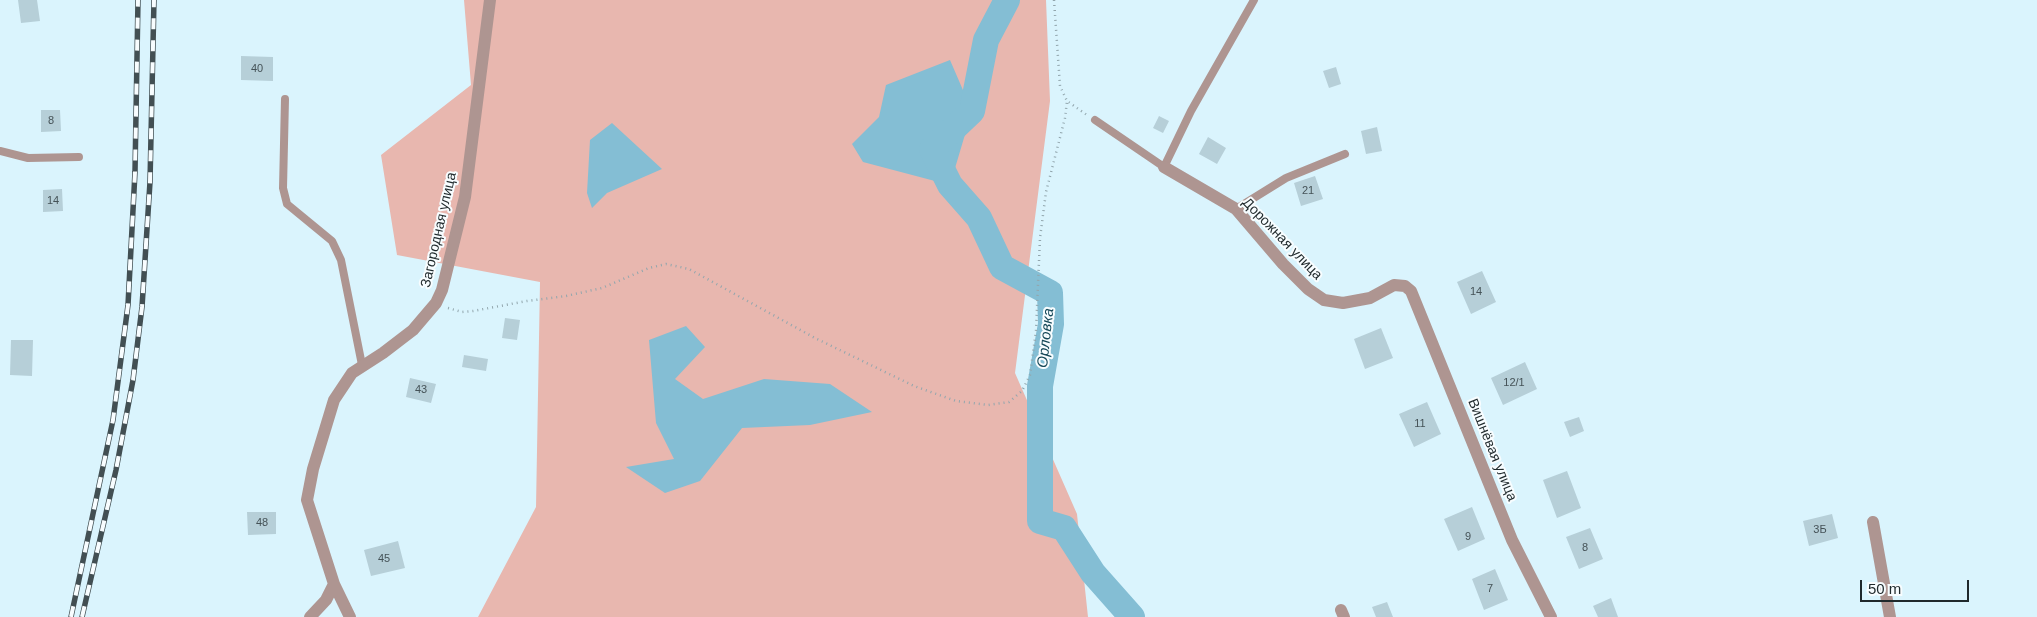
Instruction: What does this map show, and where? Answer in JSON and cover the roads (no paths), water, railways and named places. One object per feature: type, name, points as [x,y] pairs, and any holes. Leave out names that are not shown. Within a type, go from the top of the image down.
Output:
[{"type":"street","name":"Загородная улица","points":[[350,617],[334,584],[307,500],[313,469],[334,400],[352,373],[383,353],[413,330],[436,303],[442,290],[465,197],[490,0]]},
{"type":"street","name":"Дорожная улица","points":[[1164,167],[1236,209],[1283,264],[1308,289],[1324,300],[1343,303],[1370,298],[1394,286],[1404,286],[1411,291]]},
{"type":"street","name":"Вишнёвая улица","points":[[1411,291],[1512,540],[1550,617]]},
{"type":"street","points":[[1873,522],[1890,617]]},
{"type":"street","points":[[310,617],[326,600],[334,584]]},
{"type":"lane","points":[[1095,120],[1164,167],[1181,130],[1254,0]]},
{"type":"lane","points":[[285,99],[283,188],[287,204],[332,241],[341,260],[362,365]]},
{"type":"lane","points":[[0,151],[28,158],[80,157]]},
{"type":"lane","points":[[1236,209],[1286,178],[1345,154]]},
{"type":"water","points":[[950,60],[972,111],[950,185],[863,162],[852,144],[879,117],[886,85]]},
{"type":"water","points":[[612,123],[662,169],[607,193],[592,208],[587,193],[590,140]]},
{"type":"water","points":[[686,326],[705,347],[675,379],[703,399],[764,379],[830,384],[872,412],[810,425],[742,428],[700,481],[665,493],[626,467],[674,459],[656,423],[649,340]]},
{"type":"waterway","name":"Орловка","points":[[1007,0],[986,40],[972,111],[932,149],[950,185],[979,218],[1002,267],[1050,293],[1051,324],[1040,386],[1040,521],[1064,528],[1093,573],[1132,617]]},
{"type":"railway","points":[[71,617],[113,420],[128,305],[135,172],[138,0]]},
{"type":"railway","points":[[82,617],[116,470],[133,380],[142,307],[150,182],[154,0]]}]
